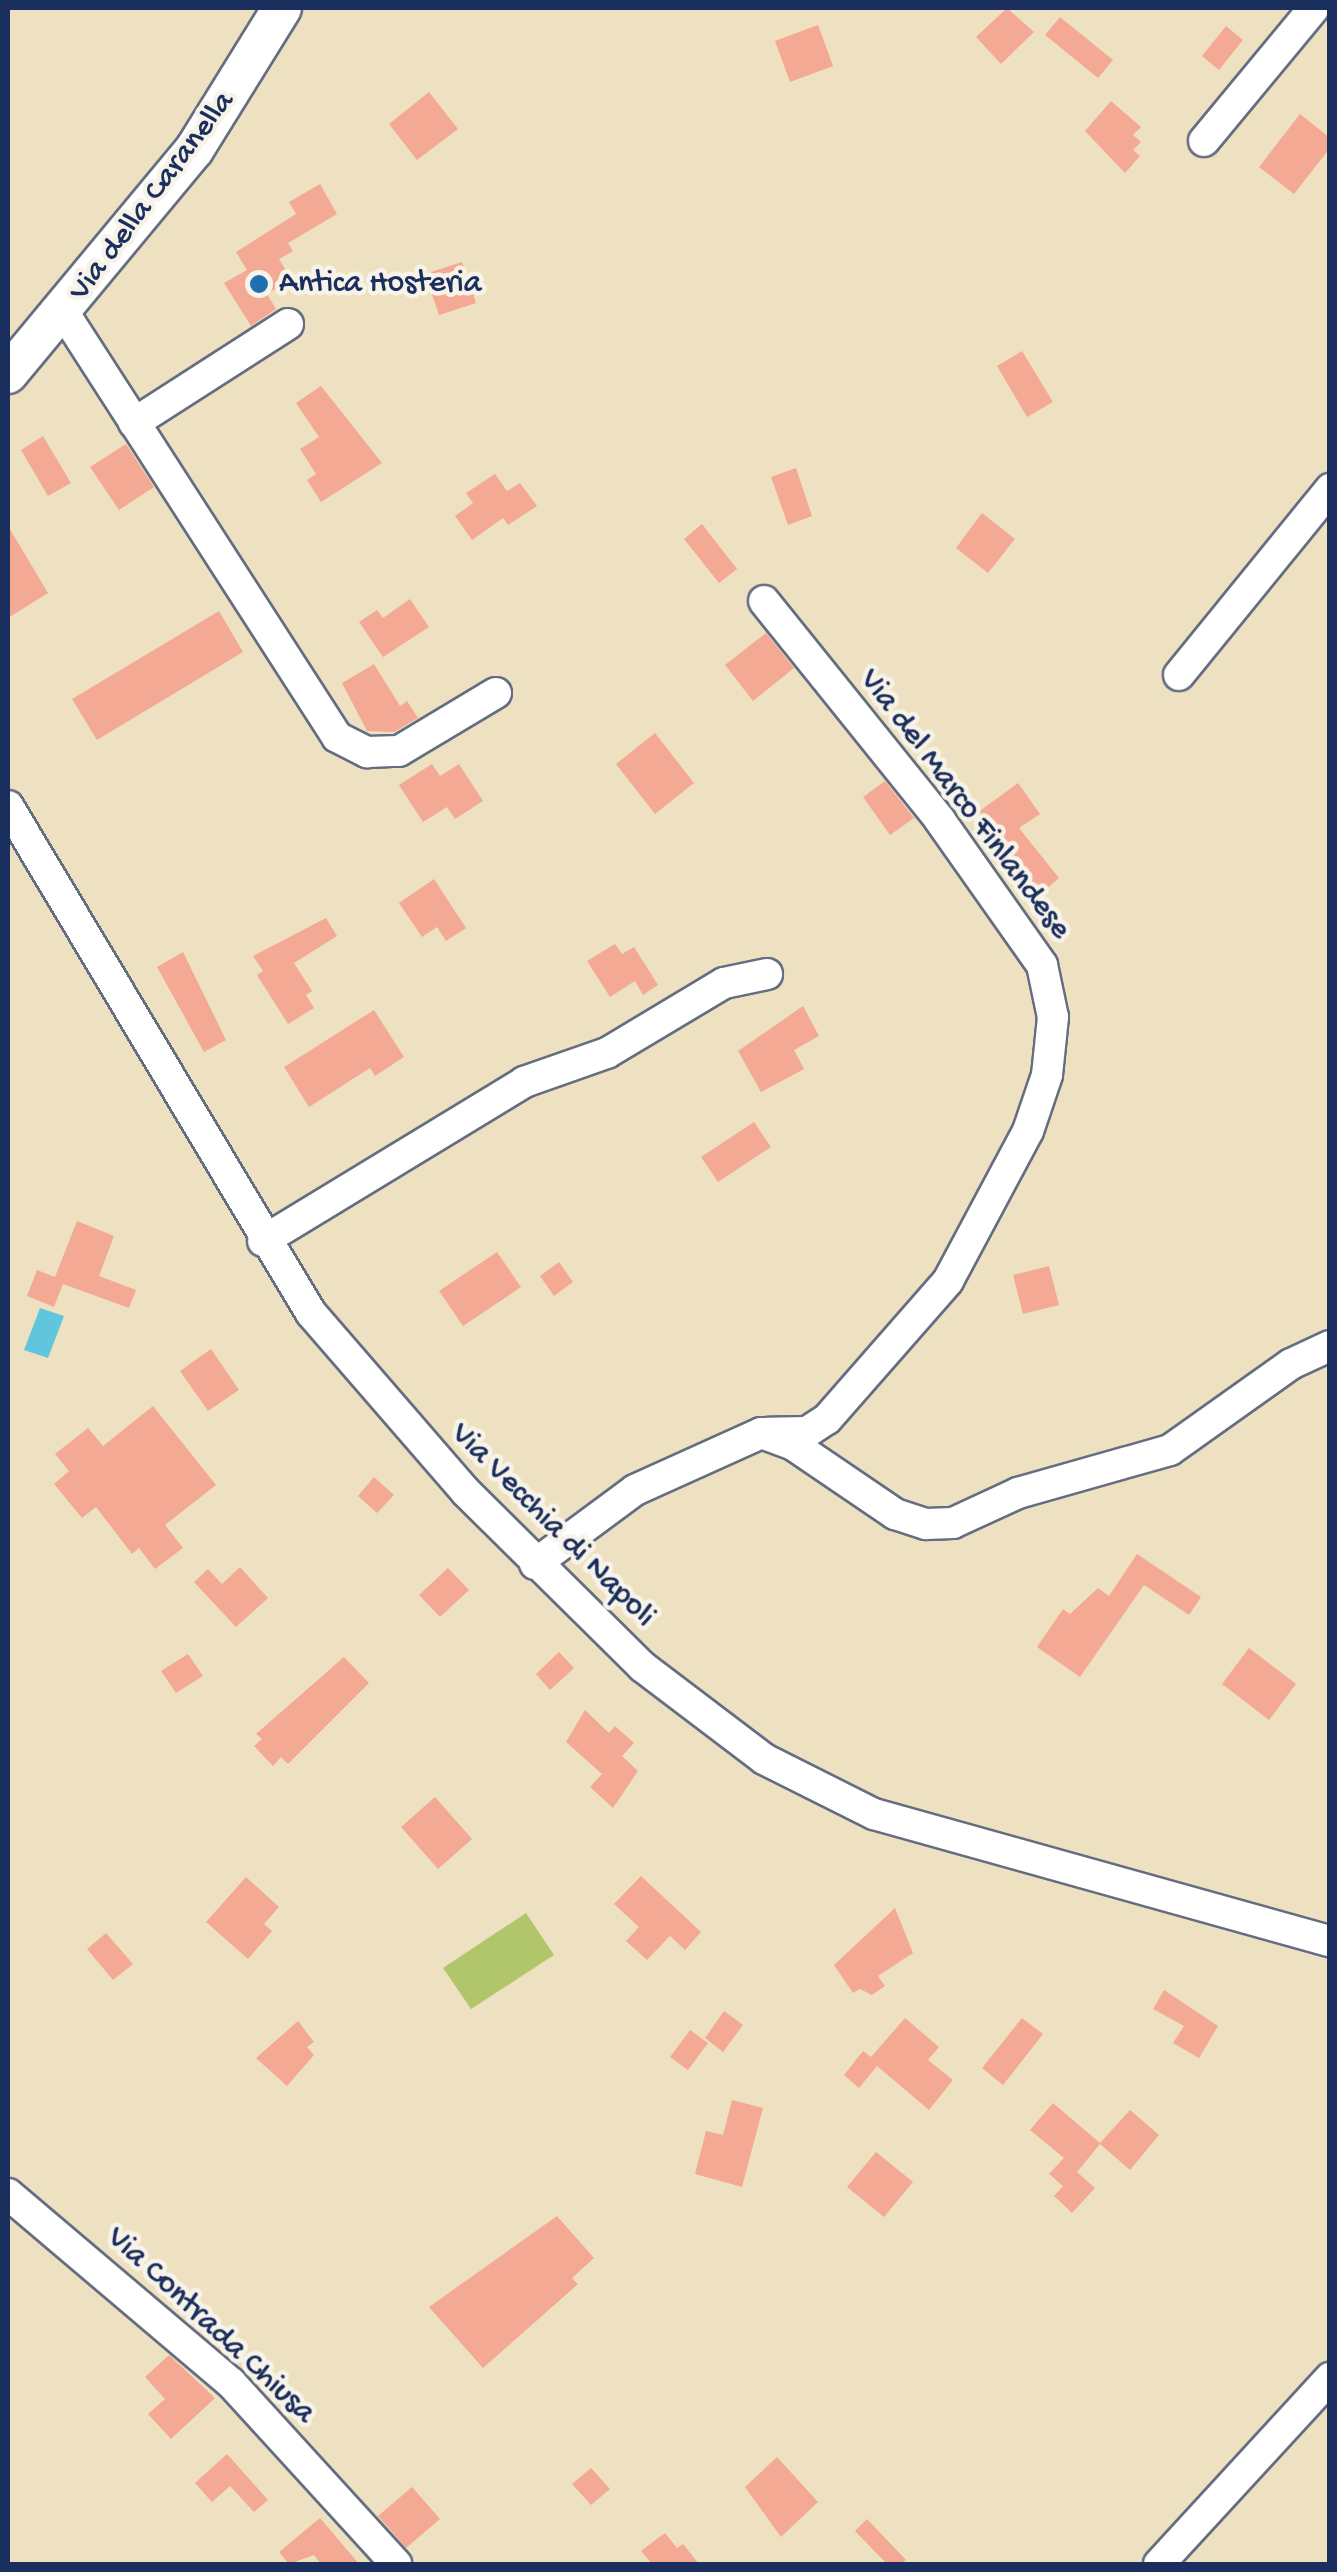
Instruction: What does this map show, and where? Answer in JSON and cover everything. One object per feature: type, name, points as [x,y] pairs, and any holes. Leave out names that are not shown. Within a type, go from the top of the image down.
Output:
[{"type":"main road","name":"Via della Caranella","points":[[8,374],[64,313],[224,108],[282,8]]},
{"type":"street","points":[[1204,141],[1314,8]]},
{"type":"street","points":[[64,313],[321,718],[344,742],[374,754],[399,751],[496,693]]},
{"type":"street","points":[[134,423],[288,324]]},
{"type":"street","points":[[1179,675],[1330,489]]},
{"type":"street","name":"Via del Marco Finlandese","points":[[534,1564],[648,1483],[744,1438],[806,1432],[827,1419],[948,1282],[1028,1131],[1047,1075],[1053,1017],[1042,964],[939,819],[764,601]]},
{"type":"street","name":"Via Vecchia di Napoli","points":[[8,806],[263,1242],[351,1364],[534,1564],[644,1667],[808,1785],[904,1826],[1253,1915],[1330,1941]]},
{"type":"street","points":[[263,1242],[524,1082],[606,1054],[720,985],[767,974]]},
{"type":"street","points":[[768,1433],[886,1510],[947,1524],[1018,1494],[1170,1450],[1291,1364],[1330,1346]]},
{"type":"street","name":"Via Contrada Chiusa","points":[[8,2194],[231,2383],[396,2564]]},
{"type":"street","points":[[1159,2564],[1330,2378]]},
{"type":"green space","points":[[526,1913],[554,1955],[471,2009],[443,1968]]},
{"type":"water","points":[[40,1308],[64,1316],[48,1358],[24,1350]]},
{"type":"building","points":[[1007,8],[1034,32],[1001,64],[976,37]]},
{"type":"building","points":[[1060,17],[1113,60],[1098,78],[1045,35]]},
{"type":"building","points":[[818,25],[833,66],[790,82],[775,41]]},
{"type":"building","points":[[1226,26],[1243,40],[1219,70],[1202,56]]},
{"type":"building","points":[[429,92],[458,129],[417,160],[389,124]]},
{"type":"building","points":[[1111,101],[1141,127],[1133,135],[1141,142],[1133,150],[1140,156],[1125,173],[1085,131]]},
{"type":"building","points":[[1300,114],[1330,138],[1330,148],[1294,194],[1259,167]]},
{"type":"building","points":[[320,184],[337,214],[288,243],[293,251],[279,259],[291,279],[267,294],[276,309],[251,326],[224,283],[247,270],[236,252],[296,214],[289,202]]},
{"type":"building","points":[[462,262],[476,303],[439,315],[425,274]]},
{"type":"building","points":[[1022,351],[1053,402],[1027,417],[997,366]]},
{"type":"building","points":[[321,386],[382,463],[321,502],[307,480],[316,474],[300,449],[319,437],[296,403]]},
{"type":"building","points":[[43,436],[71,483],[48,496],[21,450]]},
{"type":"building","points":[[126,444],[154,487],[119,510],[90,467]]},
{"type":"building","points":[[796,468],[812,516],[788,525],[771,477]]},
{"type":"building","points":[[495,474],[507,491],[520,483],[537,506],[508,525],[503,518],[472,540],[455,516],[473,503],[466,493]]},
{"type":"building","points":[[982,513],[1015,539],[988,573],[956,548]]},
{"type":"building","points":[[702,524],[737,569],[719,583],[684,539]]},
{"type":"building","points":[[8,526],[48,593],[8,618]]},
{"type":"building","points":[[410,599],[429,627],[383,657],[359,622],[377,610],[383,618]]},
{"type":"building","points":[[219,611],[243,652],[97,740],[72,699]]},
{"type":"building","points":[[766,633],[794,668],[753,701],[725,665]]},
{"type":"building","points":[[374,664],[400,706],[407,701],[418,718],[394,732],[367,731],[342,683]]},
{"type":"building","points":[[655,733],[694,783],[655,814],[616,764]]},
{"type":"building","points":[[432,764],[440,776],[459,764],[483,801],[455,819],[447,807],[423,822],[399,785]]},
{"type":"building","points":[[885,781],[914,818],[890,835],[863,797]]},
{"type":"building","points":[[1018,783],[1040,814],[1019,828],[1059,878],[1040,894],[1030,882],[1018,892],[1004,873],[1014,866],[977,813]]},
{"type":"building","points":[[434,879],[466,928],[446,941],[437,927],[422,937],[399,903]]},
{"type":"building","points":[[326,918],[337,936],[294,963],[312,991],[306,995],[314,1008],[288,1024],[257,975],[263,971],[253,956]]},
{"type":"building","points":[[615,944],[622,954],[634,947],[658,985],[643,995],[635,981],[610,997],[587,961]]},
{"type":"building","points":[[183,952],[226,1040],[204,1052],[157,967]]},
{"type":"building","points":[[803,1006],[819,1036],[794,1050],[804,1069],[761,1092],[738,1051]]},
{"type":"building","points":[[374,1010],[404,1057],[375,1076],[370,1068],[309,1107],[284,1067]]},
{"type":"building","points":[[754,1122],[771,1147],[718,1182],[701,1157]]},
{"type":"building","points":[[77,1221],[114,1236],[99,1276],[136,1290],[129,1308],[63,1284],[54,1307],[27,1296],[37,1270],[55,1277]]},
{"type":"building","points":[[497,1252],[521,1287],[463,1326],[439,1291]]},
{"type":"building","points":[[559,1262],[573,1282],[554,1296],[540,1276]]},
{"type":"building","points":[[1049,1266],[1059,1305],[1023,1314],[1013,1275]]},
{"type":"building","points":[[211,1349],[239,1390],[208,1411],[180,1371]]},
{"type":"building","points":[[153,1406],[216,1485],[165,1525],[183,1548],[155,1569],[139,1548],[132,1554],[96,1507],[82,1518],[54,1484],[69,1471],[55,1454],[88,1428],[103,1446]]},
{"type":"building","points":[[374,1477],[394,1495],[377,1513],[358,1496]]},
{"type":"building","points":[[1137,1554],[1201,1597],[1189,1615],[1144,1585],[1080,1677],[1037,1647],[1063,1609],[1070,1614],[1098,1588],[1109,1596]]},
{"type":"building","points":[[240,1567],[268,1598],[236,1627],[194,1582],[208,1569],[222,1584]]},
{"type":"building","points":[[448,1568],[469,1590],[440,1617],[419,1595]]},
{"type":"building","points":[[1249,1648],[1296,1684],[1269,1720],[1222,1684]]},
{"type":"building","points":[[559,1652],[574,1668],[550,1690],[536,1674]]},
{"type":"building","points":[[188,1654],[203,1676],[176,1693],[161,1671]]},
{"type":"building","points":[[344,1657],[369,1683],[288,1764],[281,1757],[273,1766],[254,1746],[262,1739],[256,1734]]},
{"type":"building","points":[[585,1710],[609,1733],[615,1726],[634,1743],[622,1756],[638,1771],[613,1808],[590,1787],[602,1774],[566,1742]]},
{"type":"building","points":[[435,1797],[472,1839],[438,1869],[401,1827]]},
{"type":"building","points":[[641,1876],[701,1932],[685,1950],[670,1936],[647,1960],[626,1941],[639,1927],[614,1904]]},
{"type":"building","points":[[246,1877],[279,1907],[264,1924],[272,1931],[248,1959],[206,1922]]},
{"type":"building","points":[[895,1908],[913,1953],[878,1976],[885,1986],[872,1995],[860,1989],[853,1993],[834,1965]]},
{"type":"building","points":[[106,1933],[133,1964],[113,1980],[87,1949]]},
{"type":"building","points":[[1164,1990],[1218,2026],[1199,2058],[1173,2043],[1184,2026],[1153,2009]]},
{"type":"building","points":[[724,2011],[743,2025],[723,2052],[705,2038]]},
{"type":"building","points":[[905,2018],[939,2047],[928,2060],[953,2080],[929,2110],[877,2066],[859,2088],[844,2075],[863,2051],[871,2057]]},
{"type":"building","points":[[1022,2018],[1043,2034],[1003,2085],[982,2068]]},
{"type":"building","points":[[298,2021],[314,2042],[307,2047],[314,2055],[287,2086],[256,2058]]},
{"type":"building","points":[[690,2030],[708,2043],[688,2070],[670,2057]]},
{"type":"building","points":[[732,2100],[763,2108],[742,2187],[695,2174],[706,2131],[723,2135]]},
{"type":"building","points":[[1053,2103],[1100,2143],[1130,2110],[1159,2135],[1130,2170],[1100,2144],[1077,2172],[1095,2188],[1072,2213],[1054,2196],[1063,2186],[1049,2174],[1064,2158],[1030,2130]]},
{"type":"building","points":[[876,2152],[913,2182],[884,2217],[847,2187]]},
{"type":"building","points":[[557,2216],[594,2258],[572,2278],[578,2284],[483,2368],[429,2307]]},
{"type":"building","points":[[169,2355],[215,2398],[171,2439],[148,2414],[165,2399],[145,2377]]},
{"type":"building","points":[[227,2454],[268,2500],[254,2512],[230,2486],[212,2502],[195,2483]]},
{"type":"building","points":[[777,2457],[818,2502],[781,2537],[745,2487]]},
{"type":"building","points":[[591,2468],[610,2489],[591,2505],[572,2484]]},
{"type":"building","points":[[412,2487],[440,2519],[406,2548],[378,2516]]},
{"type":"building","points":[[320,2518],[359,2564],[321,2564],[314,2555],[289,2564],[279,2552]]},
{"type":"building","points":[[867,2519],[906,2560],[887,2564],[855,2531]]},
{"type":"building","points":[[665,2533],[677,2548],[683,2544],[699,2564],[652,2564],[641,2551]]},
{"type":"place","name":"Antica Hosteria","points":[[259,284]]}]
